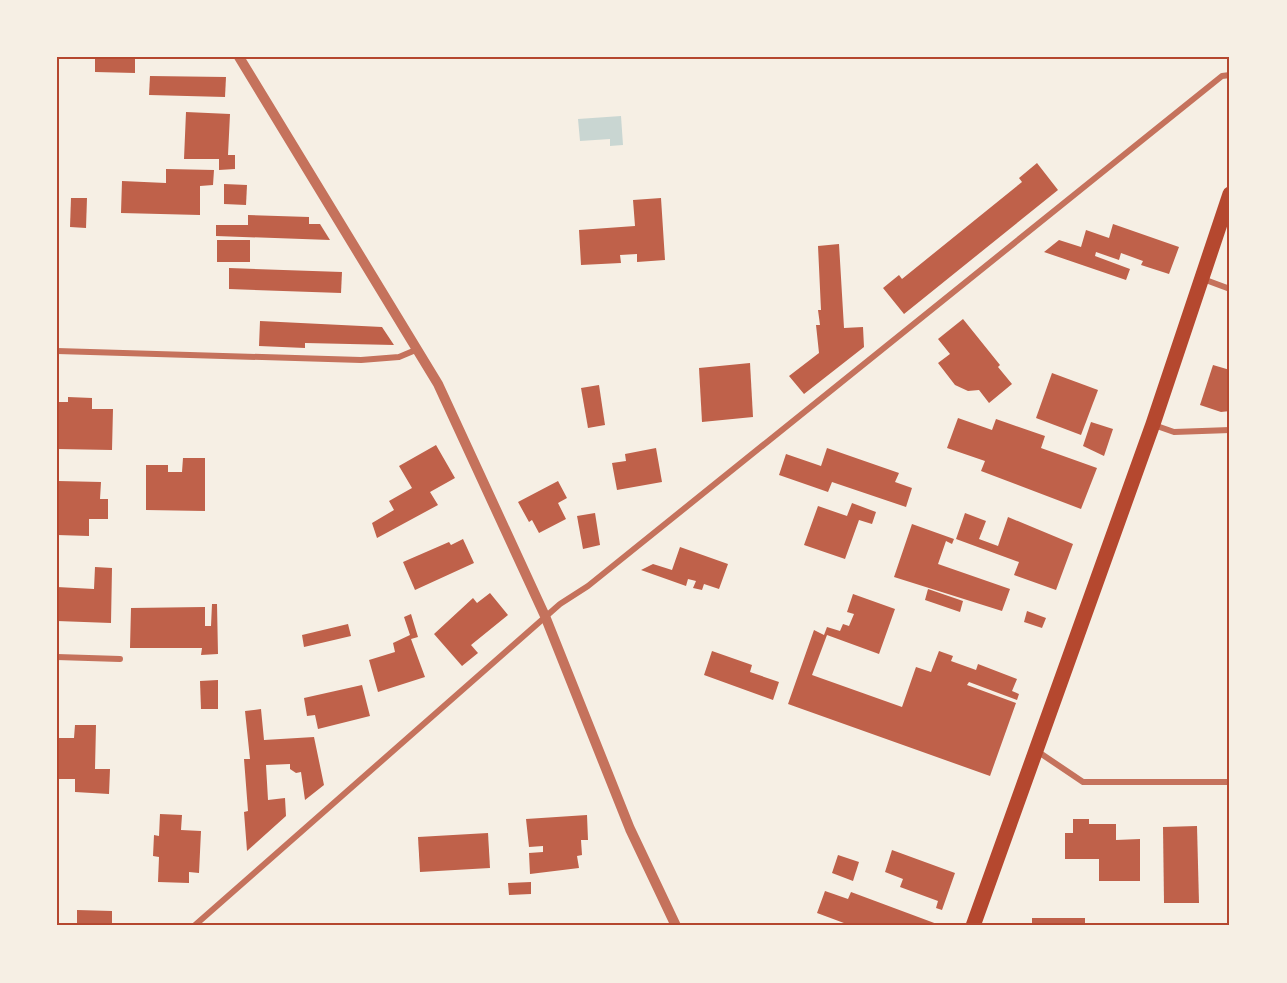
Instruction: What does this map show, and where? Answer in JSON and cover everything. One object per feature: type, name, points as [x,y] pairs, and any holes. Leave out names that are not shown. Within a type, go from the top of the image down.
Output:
[{"type":"main road","points":[[973,926],[1153,424],[1230,194]]},
{"type":"street","points":[[239,57],[418,349],[467,445],[545,616],[630,829],[676,926]]},
{"type":"street","points":[[194,926],[545,616],[588,586],[1222,76],[1230,75]]},
{"type":"street","points":[[1203,279],[1230,289]]},
{"type":"street","points":[[57,351],[361,360],[399,357],[418,349]]},
{"type":"street","points":[[1153,424],[1173,432],[1230,430]]},
{"type":"street","points":[[57,657],[120,659]]},
{"type":"street","points":[[1036,751],[1083,782],[1230,782]]},
{"type":"shaded area","points":[[621,116],[623,145],[610,146],[610,139],[580,141],[578,119]]},
{"type":"building","points":[[95,57],[135,57],[135,73],[95,72]]},
{"type":"building","points":[[150,76],[226,77],[225,97],[149,95]]},
{"type":"building","points":[[186,112],[230,114],[228,155],[235,155],[235,169],[219,170],[219,159],[184,159]]},
{"type":"building","points":[[1037,163],[1058,190],[904,314],[883,288],[899,275],[902,279],[1022,182],[1019,178]]},
{"type":"building","points":[[166,169],[214,170],[213,185],[200,186],[200,215],[121,213],[122,181],[166,183]]},
{"type":"building","points":[[224,184],[247,185],[246,205],[224,204]]},
{"type":"building","points":[[71,198],[87,198],[86,228],[70,227]]},
{"type":"building","points":[[661,198],[665,260],[637,262],[637,254],[620,255],[621,263],[581,265],[579,230],[635,226],[633,200]]},
{"type":"building","points":[[248,215],[309,217],[309,224],[320,224],[330,240],[216,236],[216,225],[248,225]]},
{"type":"building","points":[[1113,224],[1179,247],[1169,274],[1141,265],[1143,261],[1121,253],[1119,260],[1096,252],[1095,256],[1130,269],[1126,280],[1044,252],[1059,240],[1081,247],[1086,230],[1109,238]]},
{"type":"building","points":[[217,240],[250,240],[250,262],[217,262]]},
{"type":"building","points":[[839,244],[844,328],[863,327],[864,347],[804,394],[789,376],[819,353],[816,325],[820,325],[818,310],[821,310],[818,246]]},
{"type":"building","points":[[229,268],[342,272],[341,293],[229,289]]},
{"type":"building","points":[[963,319],[1000,365],[998,367],[1012,384],[989,403],[979,390],[968,391],[955,385],[938,363],[950,354],[938,339]]},
{"type":"building","points":[[260,321],[382,327],[394,345],[305,343],[305,348],[259,346]]},
{"type":"building","points":[[750,363],[753,417],[702,422],[699,368]]},
{"type":"building","points":[[1213,365],[1230,370],[1230,411],[1221,412],[1200,405]]},
{"type":"building","points":[[1052,373],[1098,390],[1081,435],[1036,418]]},
{"type":"building","points":[[599,385],[605,425],[588,428],[581,388]]},
{"type":"building","points":[[68,397],[92,398],[92,409],[113,409],[112,450],[57,449],[57,402],[68,402]]},
{"type":"building","points":[[958,418],[992,430],[996,419],[1045,436],[1041,448],[1097,468],[1081,509],[981,471],[985,461],[947,448]]},
{"type":"building","points":[[1091,422],[1113,429],[1104,456],[1083,446]]},
{"type":"building","points":[[436,445],[455,478],[430,492],[438,505],[377,538],[372,523],[394,510],[389,501],[412,488],[399,466]]},
{"type":"building","points":[[656,448],[662,482],[617,490],[612,463],[626,461],[625,454]]},
{"type":"building","points":[[827,448],[899,473],[895,482],[912,488],[906,507],[832,482],[828,492],[779,475],[786,454],[821,466]]},
{"type":"building","points":[[183,458],[205,458],[205,511],[146,510],[146,465],[168,465],[168,472],[182,472]]},
{"type":"building","points":[[58,481],[101,482],[100,499],[108,499],[108,519],[89,519],[89,536],[57,535]]},
{"type":"building","points":[[558,481],[567,498],[558,503],[566,519],[539,533],[532,520],[529,522],[518,502]]},
{"type":"building","points":[[852,503],[876,512],[872,524],[859,520],[845,559],[804,545],[818,506],[847,516]]},
{"type":"building","points":[[595,513],[600,545],[583,549],[577,516]]},
{"type":"building","points":[[965,513],[986,521],[979,539],[998,546],[1008,517],[1073,544],[1056,590],[1014,575],[1019,562],[956,539]]},
{"type":"building","points":[[912,524],[954,539],[952,544],[946,541],[938,564],[1010,589],[1002,611],[894,577]]},
{"type":"building","points":[[463,539],[474,563],[415,590],[403,562],[449,542],[451,545]]},
{"type":"building","points":[[680,547],[728,564],[719,589],[704,584],[702,590],[693,588],[696,581],[688,579],[686,586],[641,570],[653,564],[672,570]]},
{"type":"building","points":[[95,567],[112,568],[111,623],[57,621],[57,587],[94,589]]},
{"type":"building","points":[[928,589],[963,601],[960,612],[925,600]]},
{"type":"building","points":[[490,593],[508,615],[471,645],[478,653],[462,666],[434,634],[473,598],[477,603]]},
{"type":"building","points":[[853,594],[895,609],[879,654],[827,635],[812,675],[902,707],[916,667],[931,672],[939,651],[953,656],[951,661],[976,670],[978,664],[1017,679],[1012,691],[1019,694],[1017,700],[969,682],[967,685],[1016,703],[990,776],[788,704],[814,630],[824,635],[827,627],[840,631],[843,624],[849,626],[854,614],[847,612]]},
{"type":"building","points":[[212,604],[217,604],[218,654],[201,655],[202,648],[130,648],[131,608],[205,607],[205,626],[211,626]]},
{"type":"building","points":[[1027,611],[1046,618],[1042,628],[1024,622]]},
{"type":"building","points":[[411,614],[418,637],[411,639],[425,677],[378,692],[369,660],[395,652],[393,643],[410,635],[404,617]]},
{"type":"building","points":[[348,624],[351,636],[304,647],[302,635]]},
{"type":"building","points":[[712,651],[752,665],[750,672],[779,682],[773,700],[704,675]]},
{"type":"building","points":[[218,680],[218,709],[201,709],[200,681]]},
{"type":"building","points":[[362,685],[370,716],[318,729],[315,715],[307,716],[304,698]]},
{"type":"building","points":[[261,709],[264,740],[314,737],[324,785],[305,800],[301,772],[296,773],[290,769],[290,764],[266,765],[268,800],[285,798],[286,816],[247,851],[244,812],[248,811],[244,759],[250,759],[245,711]]},
{"type":"building","points":[[75,725],[96,725],[95,769],[110,769],[109,794],[75,792],[75,779],[57,779],[57,738],[74,738]]},
{"type":"building","points":[[160,814],[182,815],[181,830],[201,831],[199,873],[189,872],[189,883],[158,882],[159,857],[153,856],[154,835],[159,836]]},
{"type":"building","points":[[587,815],[588,840],[581,840],[582,855],[577,856],[579,868],[530,874],[529,853],[543,852],[543,846],[529,847],[526,819]]},
{"type":"building","points":[[1073,819],[1089,819],[1089,824],[1116,824],[1116,840],[1140,839],[1140,881],[1099,881],[1099,859],[1065,859],[1065,833],[1073,833]]},
{"type":"building","points":[[1197,826],[1199,903],[1164,903],[1163,827]]},
{"type":"building","points":[[488,833],[490,868],[420,872],[418,837]]},
{"type":"building","points":[[892,850],[955,873],[942,910],[936,908],[938,901],[900,887],[903,879],[885,872]]},
{"type":"building","points":[[838,855],[859,862],[853,881],[832,873]]},
{"type":"building","points":[[531,882],[531,894],[509,895],[508,883]]},
{"type":"building","points":[[1227,882],[1230,882],[1230,926],[1227,926]]},
{"type":"building","points":[[825,891],[848,899],[851,892],[937,924],[852,926],[817,913]]},
{"type":"building","points":[[77,910],[112,911],[112,926],[77,926]]},
{"type":"building","points":[[1032,918],[1085,918],[1085,926],[1032,926]]}]
